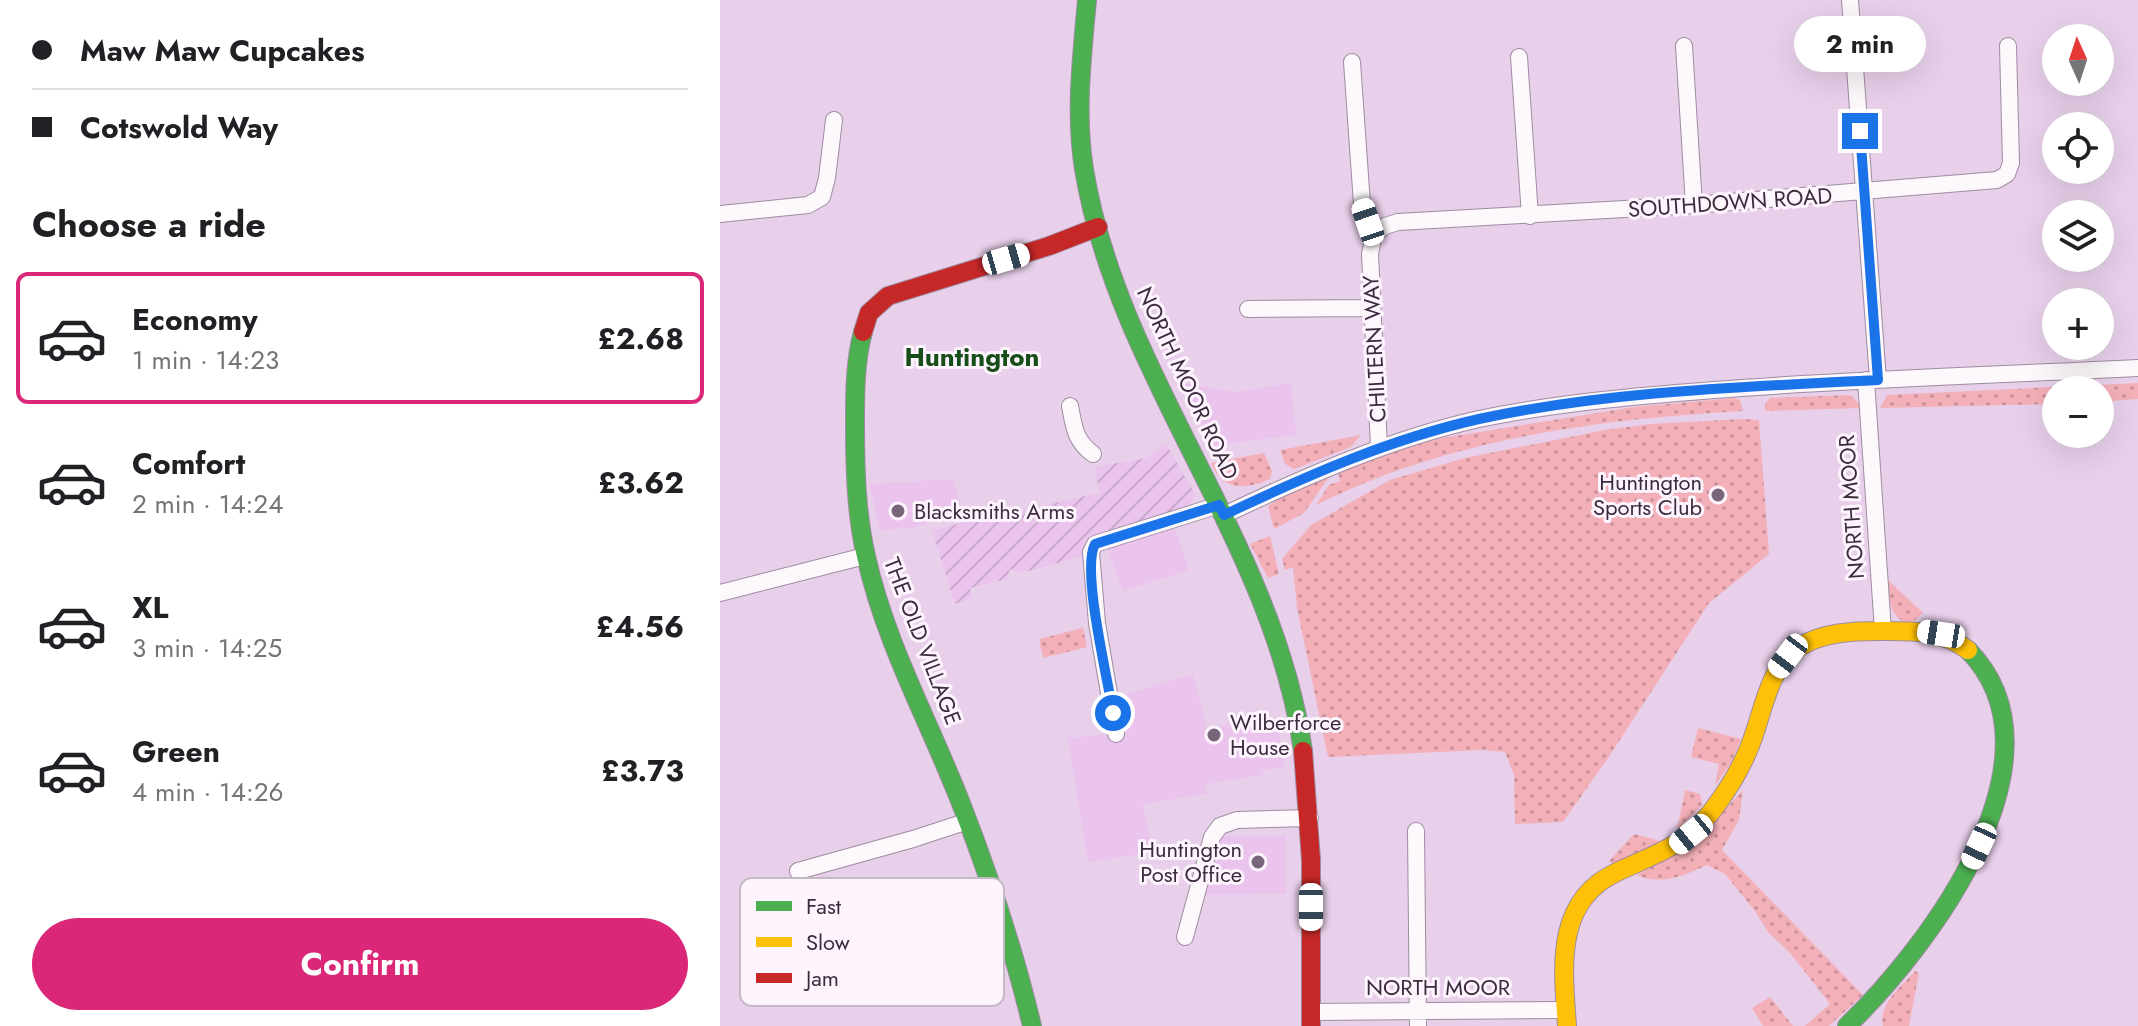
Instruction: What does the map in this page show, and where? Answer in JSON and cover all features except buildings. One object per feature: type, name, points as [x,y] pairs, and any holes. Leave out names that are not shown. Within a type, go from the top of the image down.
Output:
[{"type":"street","name":"NORTH MOOR ROAD","points":[[1087,0],[1081,140],[1084,169],[1098,227],[1139,342],[1221,510],[1272,630],[1289,686],[1304,758],[1310,818],[1311,1019]]},
{"type":"street","name":"NORTH MOOR","points":[[1850,6],[1864,192],[1883,631]]},
{"type":"street","points":[[1684,46],[1694,205]]},
{"type":"street","name":"SOUTHDOWN ROAD","points":[[1374,234],[1398,222],[1694,205],[1997,180],[2007,174],[2011,163],[2008,46]]},
{"type":"street","points":[[1519,57],[1530,216]]},
{"type":"street","name":"CHILTERN WAY","points":[[1352,62],[1362,204],[1374,234],[1370,254],[1379,448]]},
{"type":"street","points":[[720,214],[808,205],[822,197],[834,120]]},
{"type":"street","name":"THE OLD VILLAGE","points":[[989,878],[888,630],[865,556],[855,419],[862,333],[871,311],[888,296],[1049,246],[1098,227]]},
{"type":"street","points":[[1248,309],[1372,308]]},
{"type":"street","points":[[1116,734],[1097,623],[1091,552],[1095,544],[1221,510],[1379,448],[1480,419],[1532,410],[1642,396],[1872,380],[2138,368]]},
{"type":"street","points":[[1070,406],[1074,432],[1081,445],[1093,454]]},
{"type":"street","points":[[720,593],[865,556]]},
{"type":"street","name":"NORTH MOOR","points":[[1311,1019],[1567,1018],[1564,978],[1568,925],[1586,890],[1611,874],[1674,848],[1701,823],[1740,769],[1767,693],[1777,670],[1788,656],[1802,645],[1820,638],[1920,630],[1941,634],[1959,643],[1970,652],[1991,681],[2001,704],[2006,729],[2002,780],[1967,872],[1944,912],[1906,965],[1858,1023]]},
{"type":"street","points":[[1185,937],[1212,837],[1220,826],[1237,820],[1310,818]]},
{"type":"street","points":[[798,871],[968,821]]},
{"type":"street","points":[[1416,831],[1418,1018]]},
{"type":"street","name":"THE OLD VILLAGE","points":[[1004,918],[1032,1026]]},
{"type":"shaded area","points":[[1183,383],[1236,392],[1291,383],[1296,435],[1211,446]]},
{"type":"shaded area","points":[[2138,383],[2138,399],[2114,401],[2114,384]]},
{"type":"shaded area","points":[[2042,388],[2042,404],[1880,408],[1887,395]]},
{"type":"shaded area","points":[[1849,395],[1861,408],[1765,411],[1765,404],[1770,398]]},
{"type":"shaded area","points":[[1740,400],[1743,411],[1579,427],[1470,448],[1366,482],[1316,505],[1329,485],[1340,481],[1338,473],[1400,449],[1442,438],[1634,407]]},
{"type":"shaded area","points":[[1759,420],[1769,554],[1709,603],[1563,822],[1515,824],[1514,775],[1505,752],[1482,750],[1328,757],[1297,608],[1293,567],[1285,570],[1282,559],[1311,525],[1390,480],[1465,458],[1605,430],[1650,424]]},
{"type":"shaded area","points":[[1361,435],[1351,447],[1294,469],[1285,464],[1280,450]]},
{"type":"shaded area","points":[[1166,444],[1195,494],[1189,509],[1091,540],[1081,557],[1020,573],[1010,569],[1007,579],[970,588],[972,598],[955,604],[932,531],[998,512],[1014,512],[1099,493],[1095,467],[1146,458]]},
{"type":"shaded area","points":[[1264,453],[1272,471],[1270,479],[1252,485],[1228,483],[1221,479],[1211,463]]},
{"type":"shaded area","points":[[1329,477],[1304,513],[1274,529],[1268,506]]},
{"type":"shaded area","points":[[953,479],[963,511],[913,528],[880,530],[869,484]]},
{"type":"shaded area","points":[[1174,526],[1189,570],[1123,591],[1107,548]]},
{"type":"shaded area","points":[[1270,536],[1279,574],[1268,578],[1250,544]]},
{"type":"shaded area","points":[[1888,580],[1923,613],[1910,625],[1894,613]]},
{"type":"shaded area","points":[[1083,628],[1087,647],[1043,658],[1039,639]]},
{"type":"shaded area","points":[[1193,674],[1207,728],[1277,717],[1284,767],[1263,770],[1263,775],[1206,784],[1207,794],[1143,804],[1153,852],[1088,862],[1068,738],[1123,733],[1117,697]]},
{"type":"shaded area","points":[[1698,728],[1741,739],[1732,761],[1715,786],[1719,764],[1691,757]]},
{"type":"shaded area","points":[[1685,790],[1700,794],[1702,805],[1677,830]]},
{"type":"shaded area","points":[[1743,790],[1739,820],[1722,850],[1863,995],[1829,1026],[1805,1026],[1830,1004],[1791,954],[1768,932],[1725,874],[1707,865],[1664,880],[1637,875],[1701,835]]},
{"type":"shaded area","points":[[1634,834],[1664,842],[1613,864],[1609,861]]},
{"type":"shaded area","points":[[1222,836],[1286,836],[1286,894],[1205,895]]},
{"type":"shaded area","points":[[1915,971],[1919,973],[1909,1026],[1883,1026],[1882,1018],[1888,1003]]},
{"type":"shaded area","points":[[1770,997],[1793,1026],[1763,1026],[1752,1008]]},
{"type":"traffic: fast","points":[[1087,0],[1080,85],[1081,148],[1102,245],[1128,318],[1230,529],[1261,601],[1287,674],[1303,751]]},
{"type":"traffic: fast","points":[[863,332],[856,377],[855,440],[858,507],[866,556],[896,651],[949,775],[988,878]]},
{"type":"traffic: fast","points":[[1847,1026],[1880,992],[1949,901],[1977,849],[1997,795],[2005,743],[1996,694],[1968,650]]},
{"type":"traffic: fast","points":[[1004,927],[1032,1026]]},
{"type":"traffic: slow","points":[[1567,1026],[1564,959],[1572,918],[1582,900],[1617,872],[1680,841],[1712,811],[1743,761],[1768,690],[1780,666],[1789,656],[1818,638],[1860,631],[1927,633],[1958,643],[1968,650]]},
{"type":"traffic: jam","points":[[863,332],[869,313],[888,296],[1049,246],[1098,227]]},
{"type":"traffic: jam","points":[[1303,751],[1311,860],[1311,1026]]},
{"type":"place","name":"Huntington Sports Club","points":[[1718,495]]},
{"type":"place","name":"Blacksmiths Arms","points":[[898,511]]},
{"type":"place","name":"Wilberforce House","points":[[1214,735]]},
{"type":"place","name":"Huntington Post Office","points":[[1258,862]]},
{"type":"district","name":"Huntington","points":[[972,357]]},
{"type":"route","points":[[1113,713],[1097,623],[1091,562],[1095,544],[1219,505],[1224,515],[1379,448],[1480,419],[1642,396],[1878,380],[1860,131]]}]
